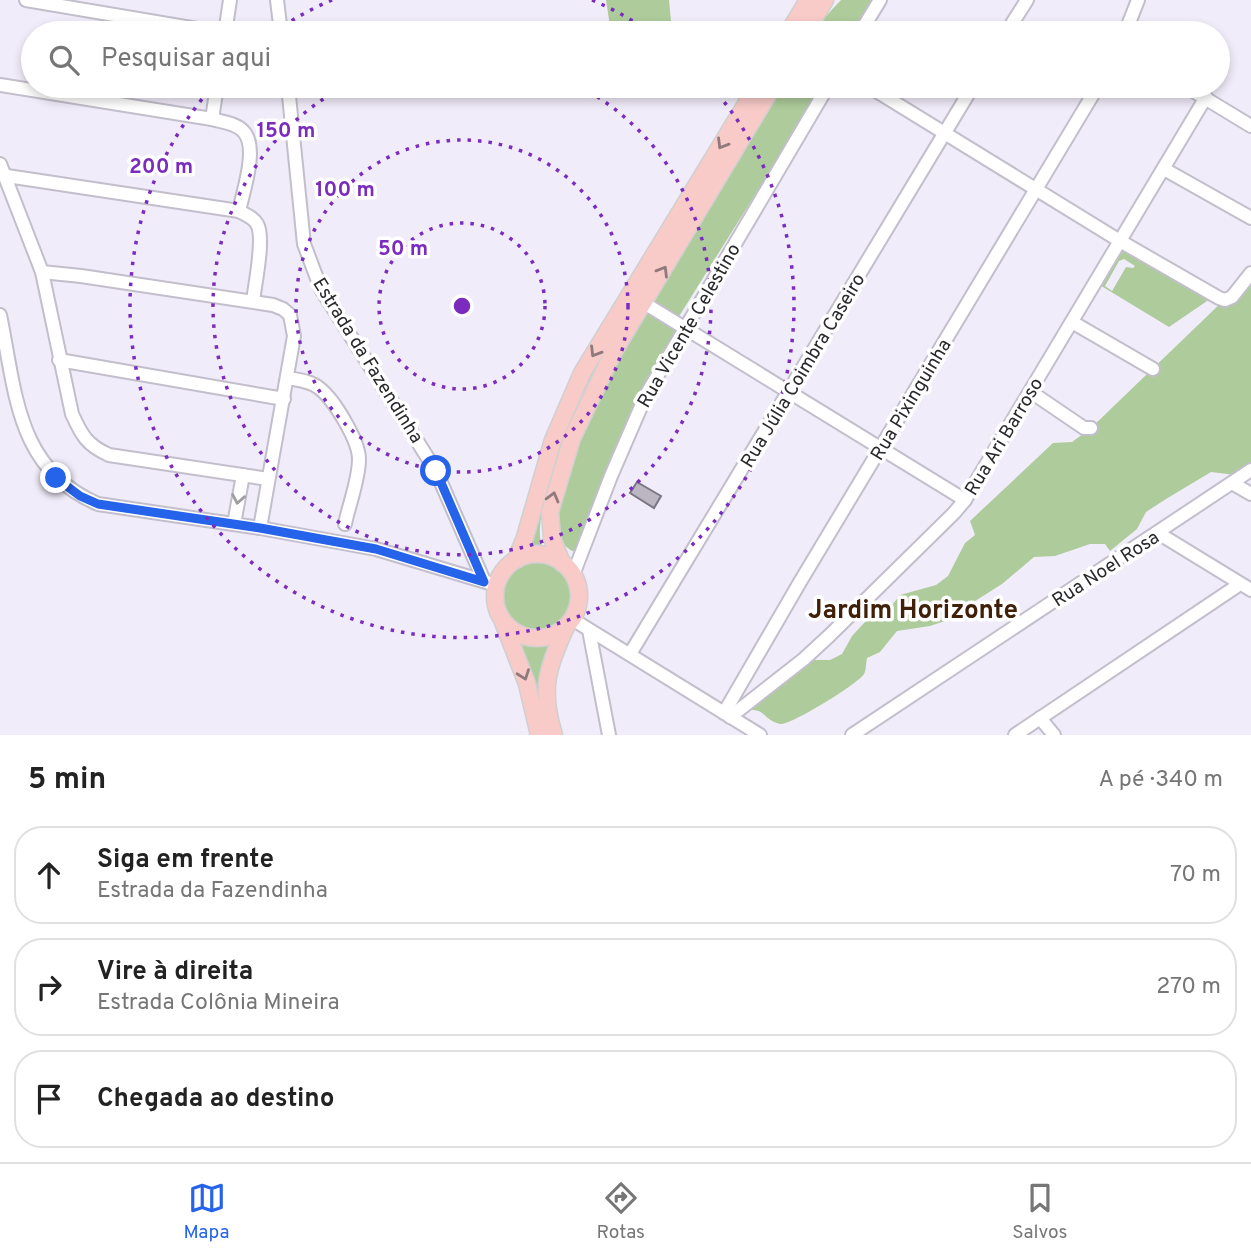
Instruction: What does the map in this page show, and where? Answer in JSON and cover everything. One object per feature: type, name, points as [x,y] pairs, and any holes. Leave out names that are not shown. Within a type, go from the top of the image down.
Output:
[{"type":"main road","points":[[796,21],[808,0]]},
{"type":"main road","points":[[812,21],[825,0]]},
{"type":"main road","points":[[516,560],[526,537],[553,440],[571,396],[592,355],[750,98]]},
{"type":"main road","points":[[554,735],[547,705],[546,677],[550,660],[579,598],[573,576],[562,563],[552,538],[550,512],[565,458],[602,374],[766,98]]},
{"type":"main road","points":[[539,735],[527,684],[500,617],[490,583],[508,566],[527,555],[540,554],[562,563]]},
{"type":"main road","points":[[500,617],[519,634],[531,638],[556,634],[569,623]]},
{"type":"street","points":[[26,0],[151,21]]},
{"type":"street","points":[[226,21],[230,0]]},
{"type":"street","points":[[277,0],[280,21]]},
{"type":"street","points":[[867,21],[880,0]]},
{"type":"street","points":[[1014,21],[1027,0]]},
{"type":"street","points":[[1130,21],[1138,0]]},
{"type":"street","points":[[0,85],[21,88]]},
{"type":"street","points":[[81,98],[212,119],[236,126],[249,139],[251,153],[239,211]]},
{"type":"street","points":[[212,119],[215,98]]},
{"type":"street","name":"Estrada da Fazendinha","points":[[289,98],[304,244],[321,289],[436,471],[490,583]]},
{"type":"street","name":"Rua Vicente Celestino","points":[[573,576],[646,395],[821,98]]},
{"type":"street","points":[[887,98],[1120,241],[1225,300],[1233,297],[1251,273]]},
{"type":"street","name":"Rua Júlia Coimbra Caseiro","points":[[630,654],[966,98]]},
{"type":"street","name":"Rua Pixinguinha","points":[[727,715],[881,448],[1091,98]]},
{"type":"street","name":"Rua Ari Barroso","points":[[727,715],[830,635],[965,500],[1205,98]]},
{"type":"street","points":[[1208,98],[1251,126]]},
{"type":"street","points":[[0,164],[7,176],[42,272],[59,360],[72,414],[80,433],[93,447],[109,456],[268,479]]},
{"type":"street","points":[[1164,169],[1251,218]]},
{"type":"street","points":[[7,176],[239,211],[256,222],[261,234],[253,301]]},
{"type":"street","points":[[42,272],[253,301],[283,309],[290,315],[294,336],[260,528]]},
{"type":"street","points":[[644,303],[965,500]]},
{"type":"street","points":[[0,315],[26,431],[39,459],[65,486],[98,504],[260,528],[376,549],[490,583]]},
{"type":"street","points":[[1072,322],[1153,369]]},
{"type":"street","points":[[59,360],[284,400]]},
{"type":"street","points":[[288,378],[319,387],[355,439],[359,461],[345,524]]},
{"type":"street","points":[[1031,393],[1084,428],[1091,428]]},
{"type":"street","name":"Rua Noel Rosa","points":[[852,735],[1251,470]]},
{"type":"street","points":[[234,524],[243,475]]},
{"type":"street","points":[[1232,483],[1251,494]]},
{"type":"street","points":[[1015,735],[1246,587],[1158,533]]},
{"type":"street","points":[[569,623],[589,630],[630,654],[760,735]]},
{"type":"street","points":[[589,630],[609,735]]},
{"type":"street","points":[[1040,718],[1054,735]]},
{"type":"green space","points":[[606,0],[669,0],[671,21],[609,21]]},
{"type":"green space","points":[[841,0],[872,0],[859,21],[822,21]]},
{"type":"green space","points":[[775,98],[813,98],[678,318],[651,302]]},
{"type":"green space","points":[[1119,247],[1210,299],[1169,327],[1098,284]],"holes":[[[1124,259],[1135,266],[1126,267],[1112,291],[1105,286],[1119,261]]]},
{"type":"green space","points":[[1251,274],[1251,462],[1235,475],[1211,472],[1166,499],[1146,512],[1137,529],[1110,551],[1105,544],[1090,544],[1055,556],[1034,557],[954,618],[930,626],[897,631],[880,652],[867,658],[865,673],[859,679],[787,723],[781,724],[759,711],[747,709],[808,660],[830,660],[842,654],[852,636],[865,622],[889,609],[900,595],[936,585],[948,576],[965,543],[975,535],[970,521],[1053,443],[1072,442],[1091,428]]},
{"type":"green space","points":[[635,300],[586,388],[566,434],[541,516],[542,547],[527,548],[551,470],[575,406]]},
{"type":"green space","points":[[647,311],[675,331],[631,410],[575,552],[560,536],[558,509],[566,475],[599,396]]},
{"type":"green space","points":[[544,561],[563,571],[571,583],[571,611],[563,623],[551,631],[530,633],[511,623],[503,611],[501,590],[511,571],[523,563]]},
{"type":"green space","points":[[516,642],[533,646],[552,645],[539,683],[544,720]]},
{"type":"building","points":[[637,482],[661,496],[654,508],[630,493]]},
{"type":"district","name":"Jardim Horizonte","points":[[913,609]]},
{"type":"route","points":[[56,478],[80,496],[98,504],[260,528],[376,549],[413,558],[484,582],[436,471]]}]
